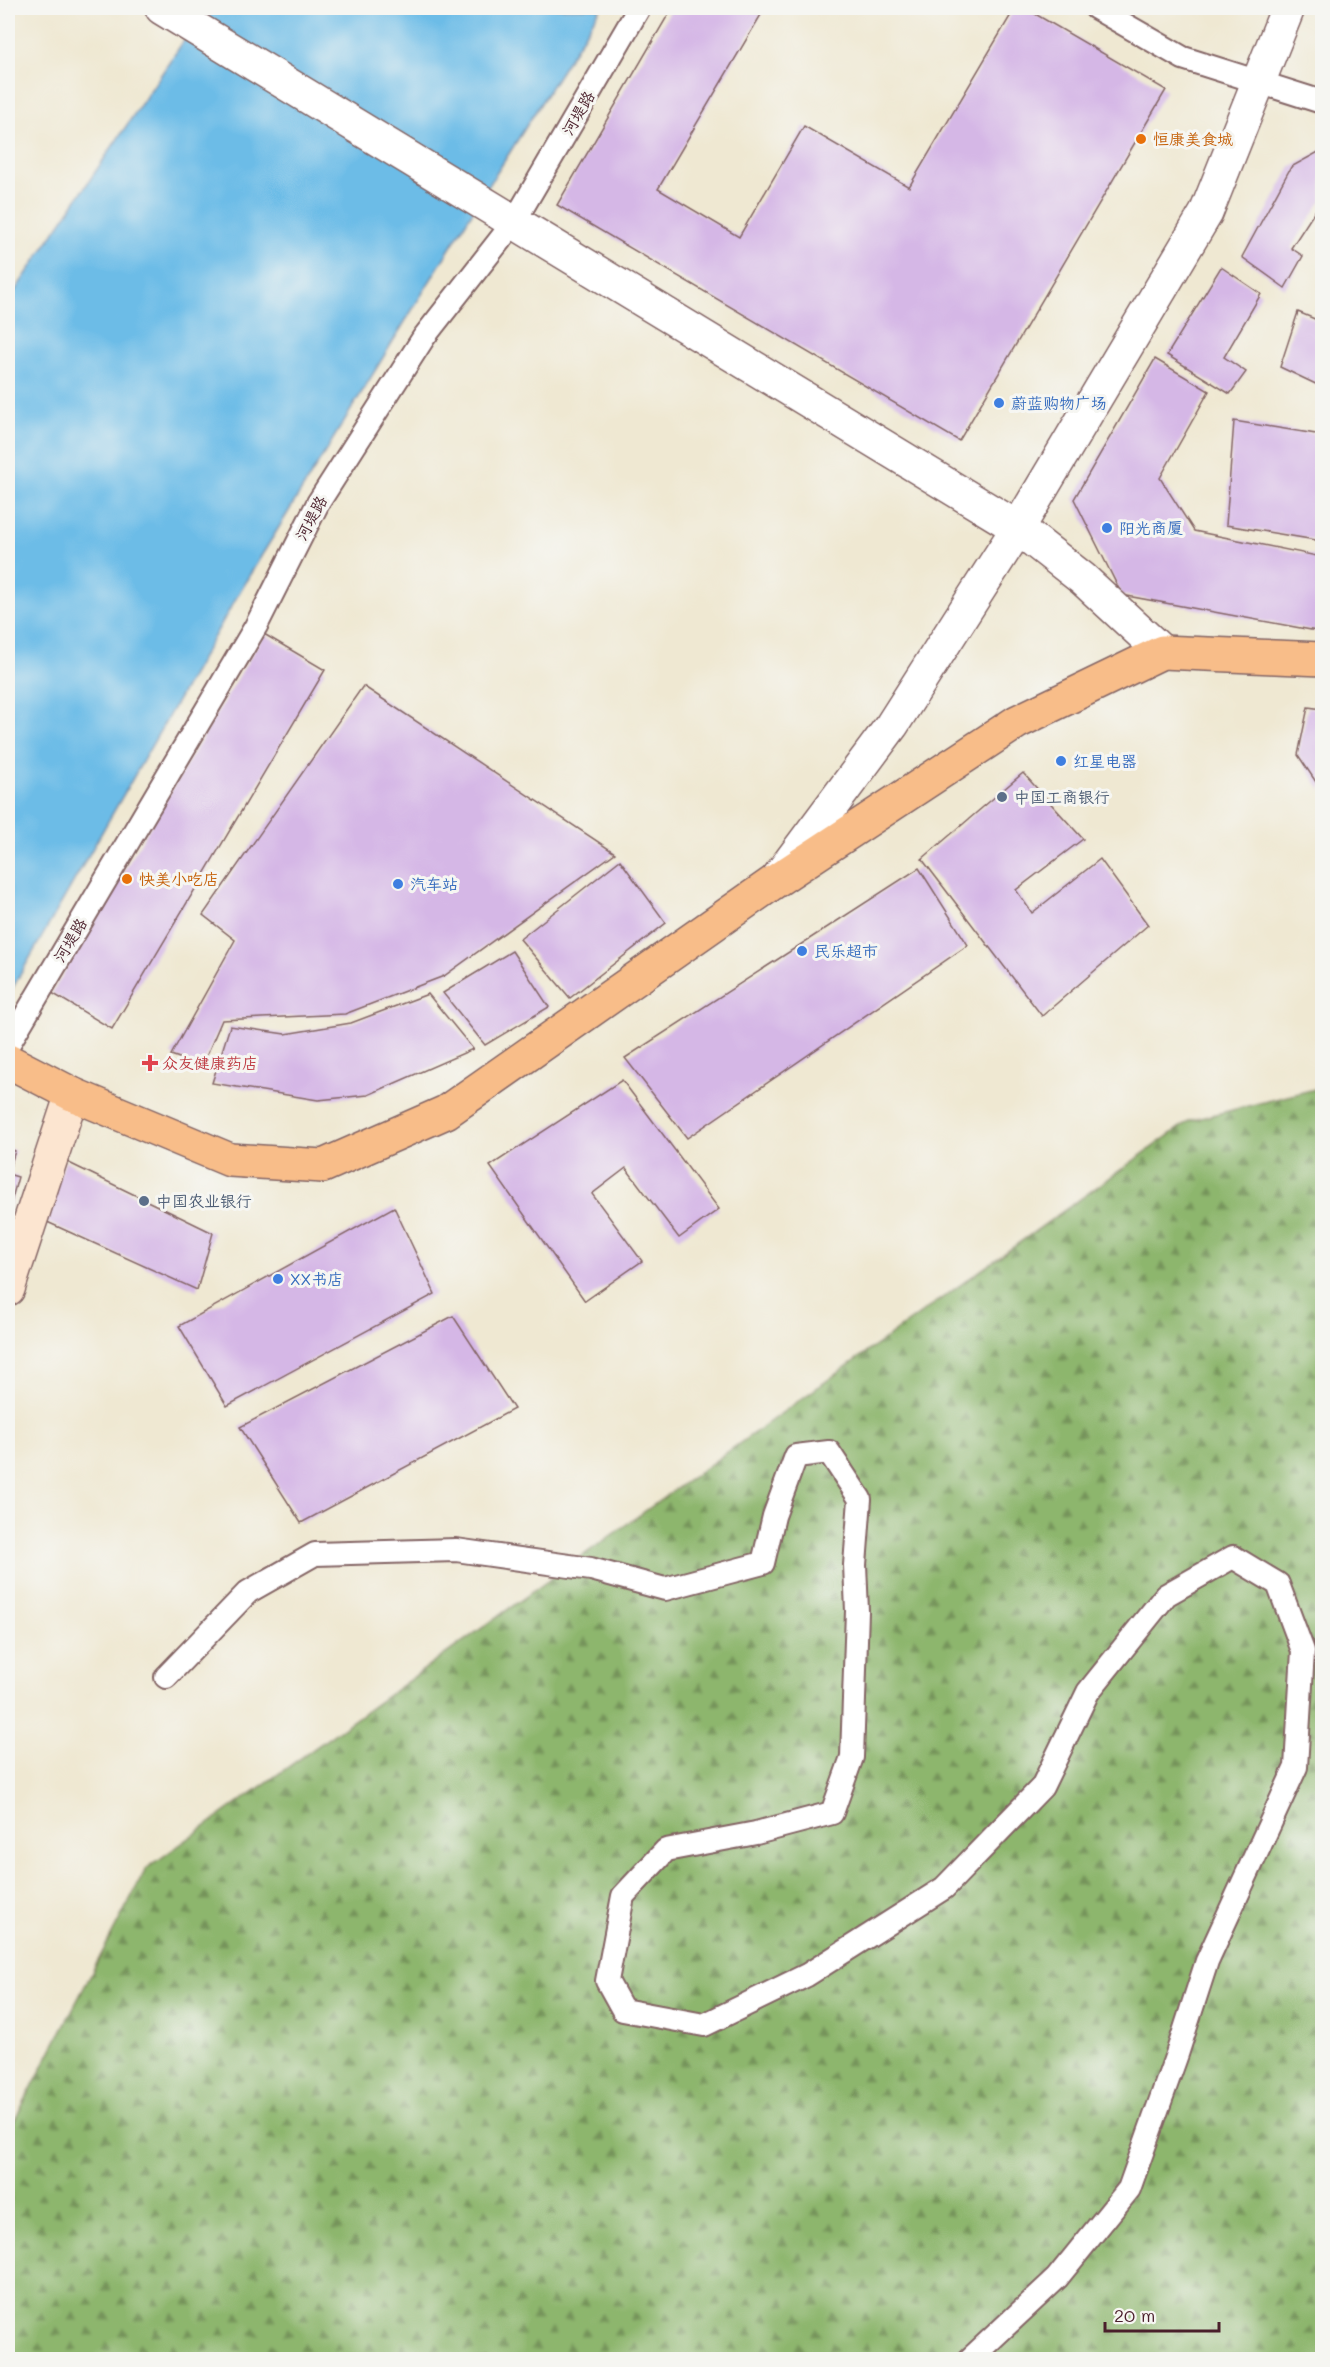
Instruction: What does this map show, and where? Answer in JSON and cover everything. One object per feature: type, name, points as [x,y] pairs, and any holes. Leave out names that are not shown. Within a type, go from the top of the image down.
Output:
[{"type":"main road","points":[[8,1061],[72,1094],[230,1160],[323,1166],[446,1112],[774,882],[1017,722],[1162,652],[1323,659]]},
{"type":"main road","points":[[8,1289],[72,1094]]},
{"type":"street","points":[[162,8],[1018,528],[1083,579],[1162,652]]},
{"type":"street","points":[[774,882],[892,725],[1018,528],[1206,213],[1288,8]]},
{"type":"lane","name":"河堤路","points":[[8,1045],[256,626],[318,503],[424,337],[514,222],[639,8]]},
{"type":"lane","points":[[1096,8],[1183,58],[1323,102]]},
{"type":"lane","points":[[166,1677],[248,1592],[315,1554],[456,1550],[591,1569],[664,1588],[763,1563],[774,1516],[796,1456],[829,1452],[860,1499],[855,1564],[857,1611],[852,1757],[832,1813],[756,1833],[666,1850],[623,1896],[607,1981],[623,2010],[704,2025],[807,1975],[944,1888],[1042,1786],[1088,1692],[1166,1595],[1233,1557],[1278,1584],[1303,1651],[1296,1767],[1207,1961],[1129,2189],[1057,2278],[969,2360]]},
{"type":"green space","points":[[1315,1089],[1322,1092],[1322,2359],[8,2360],[8,2133],[146,1869],[1189,1121]]},
{"type":"water","points":[[206,8],[601,8],[479,201],[246,581],[8,996],[8,301]]},
{"type":"building","points":[[672,8],[765,8],[658,189],[739,237],[804,126],[909,187],[1015,8],[1025,8],[1166,90],[959,441],[557,205]]},
{"type":"building","points":[[1322,150],[1322,203],[1291,248],[1303,256],[1285,288],[1242,257],[1291,167]]},
{"type":"building","points":[[1221,267],[1261,294],[1224,357],[1246,372],[1230,394],[1167,355]]},
{"type":"building","points":[[1298,312],[1322,322],[1322,387],[1280,367]]},
{"type":"building","points":[[1155,359],[1209,391],[1160,478],[1194,531],[1322,557],[1322,632],[1122,595],[1074,499]]},
{"type":"building","points":[[1234,421],[1322,435],[1322,541],[1226,525]]},
{"type":"building","points":[[264,634],[325,670],[112,1029],[52,993]]},
{"type":"building","name":"汽车站","points":[[363,686],[615,853],[444,976],[345,1014],[222,1020],[202,1066],[171,1055],[235,940],[203,915]]},
{"type":"building","points":[[1308,707],[1322,709],[1322,791],[1298,755]]},
{"type":"building","points":[[1023,773],[1083,839],[1016,890],[1032,913],[1100,859],[1148,925],[1042,1016],[922,859]]},
{"type":"building","points":[[620,860],[666,923],[570,998],[520,939]]},
{"type":"building","points":[[919,868],[968,945],[687,1138],[625,1058]]},
{"type":"building","points":[[512,951],[549,1007],[485,1045],[443,993]]},
{"type":"building","points":[[428,994],[473,1049],[368,1095],[318,1100],[212,1083],[230,1026],[285,1034],[351,1023]]},
{"type":"building","points":[[622,1080],[719,1209],[679,1238],[626,1168],[592,1194],[642,1261],[585,1301],[490,1166]]},
{"type":"building","points":[[8,1148],[15,1151],[8,1173]]},
{"type":"building","points":[[65,1161],[213,1233],[197,1290],[45,1221]]},
{"type":"building","points":[[8,1174],[18,1177],[8,1213]]},
{"type":"building","points":[[394,1207],[435,1294],[227,1406],[179,1326]]},
{"type":"building","points":[[453,1316],[514,1409],[301,1523],[240,1427]]},
{"type":"place","name":"恒康美食城","points":[[1141,139]]},
{"type":"place","name":"蔚蓝购物广场","points":[[999,403]]},
{"type":"place","name":"阳光商厦","points":[[1107,528]]},
{"type":"place","name":"红星电器","points":[[1061,761]]},
{"type":"place","name":"中国工商银行","points":[[1002,797]]},
{"type":"place","name":"快美小吃店","points":[[127,879]]},
{"type":"place","name":"汽车站","points":[[398,884]]},
{"type":"place","name":"民乐超市","points":[[802,951]]},
{"type":"place","name":"众友健康药店","points":[[150,1063]]},
{"type":"place","name":"中国农业银行","points":[[144,1201]]},
{"type":"place","name":"XX书店","points":[[278,1279]]}]
